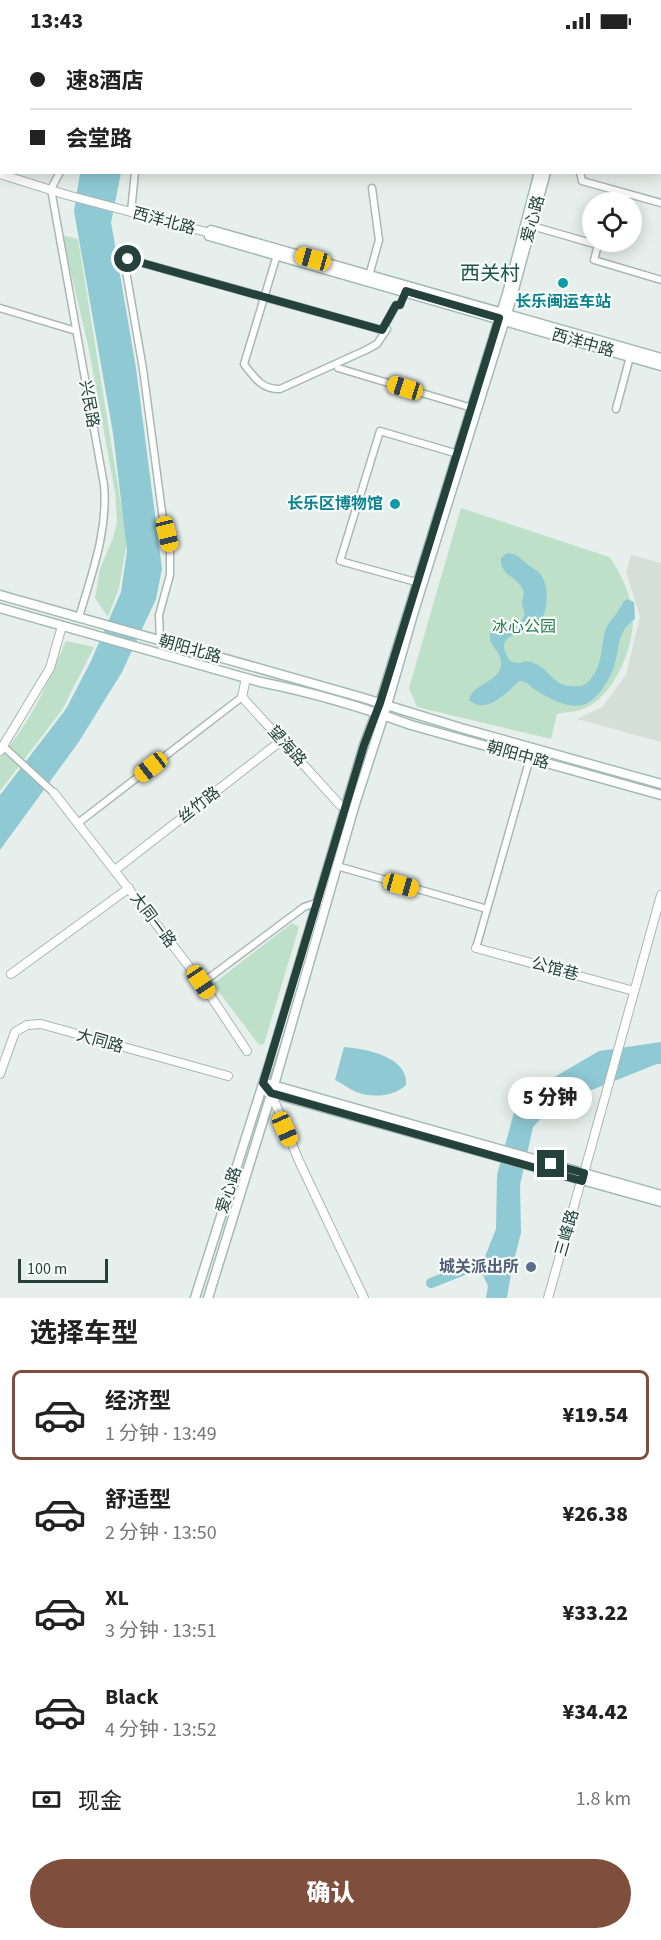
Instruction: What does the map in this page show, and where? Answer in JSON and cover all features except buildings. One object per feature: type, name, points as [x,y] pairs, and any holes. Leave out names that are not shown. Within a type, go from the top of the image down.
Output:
[{"type":"main road","name":"爱心路","points":[[195,1298],[319,902],[346,807],[384,704],[414,611],[503,316],[538,174]]},
{"type":"main road","name":"爱心路","points":[[384,704],[416,582],[532,226],[545,174]]},
{"type":"main road","name":"西洋北路","points":[[210,233],[369,276],[503,316]]},
{"type":"main road","name":"西洋北路","points":[[210,233],[277,255],[503,316]]},
{"type":"main road","name":"西洋中路","points":[[503,316],[631,353],[661,358]]},
{"type":"main road","name":"西洋中路","points":[[631,353],[661,366]]},
{"type":"main road","name":"朝阳北路","points":[[0,595],[384,704]]},
{"type":"main road","name":"朝阳北路","points":[[0,608],[380,714]]},
{"type":"main road","name":"朝阳中路","points":[[384,704],[661,784]]},
{"type":"main road","name":"爱心路","points":[[208,1298],[272,1089],[380,714]]},
{"type":"main road","name":"朝阳中路","points":[[380,714],[411,725],[661,795]]},
{"type":"main road","points":[[503,751],[506,740]]},
{"type":"main road","points":[[262,1087],[534,1164],[661,1195]]},
{"type":"main road","points":[[583,1177],[661,1202]]},
{"type":"street","points":[[0,174],[51,189],[59,174]]},
{"type":"street","points":[[131,212],[135,174]]},
{"type":"street","points":[[580,174],[582,181],[661,203]]},
{"type":"street","points":[[369,276],[379,240],[372,188]]},
{"type":"street","name":"西洋北路","points":[[51,189],[210,233]]},
{"type":"street","name":"兴民路","points":[[51,189],[106,504],[100,549],[79,617]]},
{"type":"street","points":[[532,226],[598,244],[594,260],[661,280]]},
{"type":"street","points":[[277,255],[244,364],[260,384],[272,389],[280,389],[377,344],[406,291]]},
{"type":"street","points":[[160,640],[159,615],[170,575],[170,550],[163,519],[143,369],[126,271],[128,259],[382,330],[396,305],[400,305]]},
{"type":"street","points":[[0,308],[76,331]]},
{"type":"street","points":[[616,409],[631,353]]},
{"type":"street","points":[[338,368],[472,408]]},
{"type":"street","points":[[416,582],[340,561],[380,431],[458,454]]},
{"type":"street","points":[[54,793],[18,759],[2,749],[50,668],[62,626]]},
{"type":"street","points":[[78,823],[242,697],[246,678]]},
{"type":"street","name":"望海路","points":[[242,697],[340,805],[346,807]]},
{"type":"street","name":"丝竹路","points":[[115,870],[282,740]]},
{"type":"street","points":[[476,948],[530,758]]},
{"type":"street","name":"大同一路","points":[[54,793],[201,982],[247,1051]]},
{"type":"street","points":[[337,866],[487,909]]},
{"type":"street","points":[[11,974],[129,888]]},
{"type":"street","points":[[634,991],[661,895]]},
{"type":"street","points":[[201,982],[304,907],[319,902]]},
{"type":"street","name":"公馆巷","points":[[476,948],[634,991]]},
{"type":"street","name":"三峰路","points":[[548,1298],[634,991]]},
{"type":"street","name":"大同路","points":[[0,1074],[15,1032],[27,1025],[41,1024],[228,1077]]},
{"type":"street","points":[[272,1089],[299,1161],[364,1298]]},
{"type":"shaded area","points":[[631,555],[661,563],[661,742],[577,719],[602,707],[626,675],[640,616],[626,572]]},
{"type":"green space","points":[[62,235],[78,239],[127,541],[119,588],[108,617],[95,598],[100,569],[117,523],[115,492],[88,345]]},
{"type":"green space","name":"冰心公园","points":[[461,508],[609,557],[626,588],[633,621],[632,635],[622,665],[615,679],[596,701],[582,709],[557,714],[551,739],[417,707],[409,688]]},
{"type":"green space","points":[[66,641],[94,647],[62,710],[0,791],[0,757],[30,716]]},
{"type":"green space","points":[[292,923],[299,927],[264,1044],[259,1045],[213,984]]},
{"type":"water","points":[[80,174],[121,174],[111,222],[136,368],[162,569],[156,599],[122,672],[78,743],[0,850],[0,795],[66,709],[91,661],[121,592],[127,551],[113,433],[74,211]]},
{"type":"water","points":[[507,553],[518,557],[541,575],[546,586],[547,600],[542,619],[535,628],[515,635],[505,642],[504,648],[507,656],[514,662],[529,661],[538,665],[557,682],[569,686],[580,686],[590,680],[600,661],[607,626],[627,599],[634,602],[635,619],[622,634],[610,675],[603,688],[588,703],[576,706],[563,704],[544,695],[526,682],[519,681],[503,696],[490,704],[476,704],[469,700],[475,690],[499,672],[501,660],[490,636],[497,622],[518,622],[525,614],[522,605],[523,590],[501,564],[501,558]]},
{"type":"water","points":[[661,1042],[661,1064],[589,1091],[548,1111],[533,1127],[520,1185],[521,1233],[507,1298],[486,1298],[488,1286],[480,1269],[496,1229],[497,1175],[516,1105],[532,1090],[599,1051]]},
{"type":"water","points":[[344,1047],[374,1052],[393,1061],[405,1075],[406,1085],[389,1094],[368,1095],[356,1092],[335,1080]]},
{"type":"waterway","points":[[431,1283],[477,1265],[494,1261]]},
{"type":"place","name":"长乐闽运车站","points":[[563,283]]},
{"type":"place","name":"长乐区博物馆","points":[[395,504]]},
{"type":"place","name":"城关派出所","points":[[531,1267]]},
{"type":"district","name":"西关村","points":[[490,274]]},
{"type":"route","points":[[128,259],[382,330],[396,305],[400,305],[406,291],[499,318],[380,703],[364,745],[319,902],[263,1083],[271,1093],[582,1181],[584,1173],[551,1164]]}]
